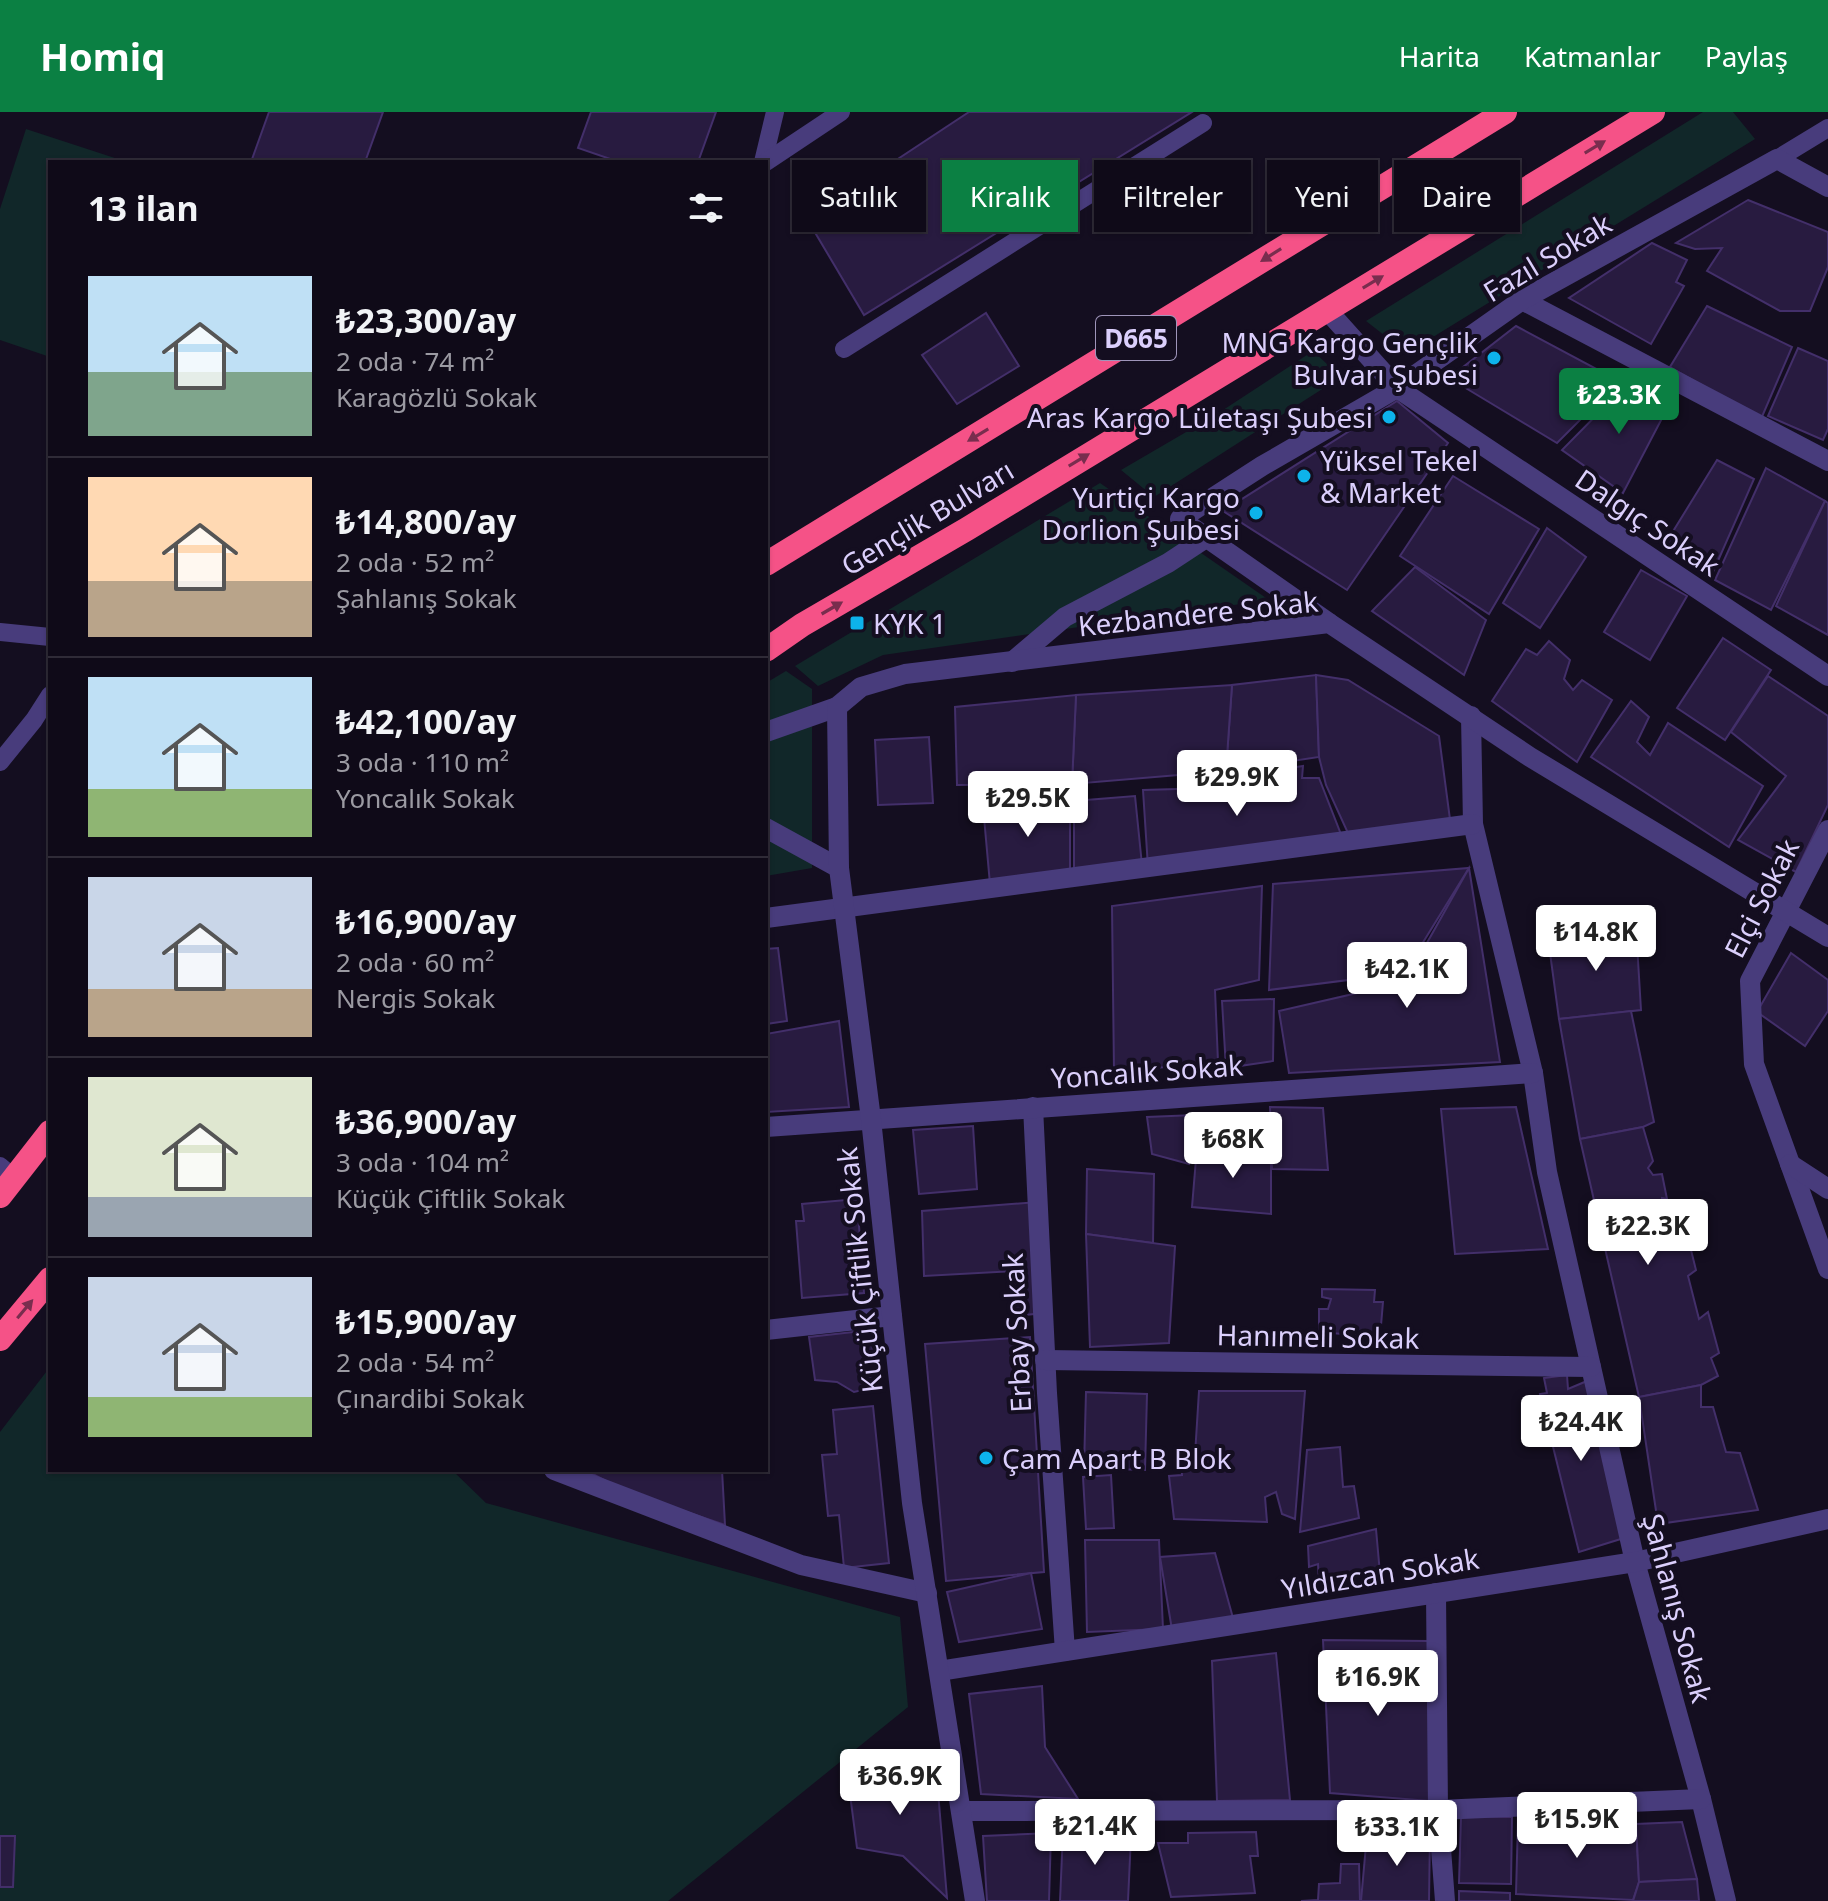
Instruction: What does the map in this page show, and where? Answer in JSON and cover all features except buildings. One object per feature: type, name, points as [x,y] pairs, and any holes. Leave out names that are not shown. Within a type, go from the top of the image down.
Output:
[{"type":"highway","name":"Gençlik Bulvarı","points":[[768,563],[1505,112]]},
{"type":"highway","name":"Gençlik Bulvarı","points":[[768,649],[802,625],[1653,112]]},
{"type":"highway","points":[[5,1180],[48,1134]]},
{"type":"highway","points":[[0,1339],[48,1281]]},
{"type":"street","points":[[1777,159],[1828,187]]},
{"type":"street","name":"Fazıl Sokak","points":[[1329,623],[1180,519],[1262,466],[1397,388],[1522,300],[1777,159]]},
{"type":"street","points":[[1522,300],[1828,461]]},
{"type":"street","name":"Dalgıç Sokak","points":[[1327,310],[1397,388],[1828,676]]},
{"type":"street","points":[[1012,662],[1065,617],[1168,563],[1206,538]]},
{"type":"street","name":"Kezbandere Sokak","points":[[837,707],[861,687],[905,674],[1329,623],[1471,716]]},
{"type":"street","points":[[768,731],[837,707]]},
{"type":"street","name":"Küçük Çiftlik Sokak","points":[[837,707],[839,868],[871,1119],[912,1503],[975,1901]]},
{"type":"street","points":[[1471,716],[1530,757],[1828,937]]},
{"type":"street","name":"Şahlanış Sokak","points":[[1471,716],[1473,824],[1533,1073],[1547,1172],[1635,1562],[1726,1901]]},
{"type":"street","points":[[768,918],[1473,824]]},
{"type":"street","points":[[768,829],[839,868]]},
{"type":"street","name":"Elçi Sokak","points":[[1828,830],[1750,981],[1754,1064],[1828,1269]]},
{"type":"street","name":"Yoncalık Sokak","points":[[768,1127],[1533,1073]]},
{"type":"street","name":"Erbay Sokak","points":[[1033,1107],[1045,1360],[1065,1651]]},
{"type":"street","points":[[1790,1164],[1828,1189]]},
{"type":"street","points":[[768,1330],[892,1316]]},
{"type":"street","name":"Hanımeli Sokak","points":[[1045,1360],[1591,1367]]},
{"type":"street","points":[[559,1472],[801,1565],[927,1593]]},
{"type":"street","name":"Yıldızcan Sokak","points":[[939,1671],[1635,1562],[1828,1519]]},
{"type":"street","points":[[1436,1593],[1438,1810],[1445,1901]]},
{"type":"street","points":[[962,1811],[1438,1810],[1701,1799]]},
{"type":"lane","points":[[764,160],[775,112]]},
{"type":"lane","points":[[767,160],[841,112]]},
{"type":"lane","points":[[844,349],[1203,123]]},
{"type":"lane","points":[[1777,159],[1828,128]]},
{"type":"lane","points":[[0,632],[48,637]]},
{"type":"lane","points":[[0,762],[48,698]]},
{"type":"green space","points":[[1703,112],[1733,112],[1755,139],[1407,353],[1366,321],[1510,232],[1520,232],[1520,225]]},
{"type":"green space","points":[[26,129],[121,160],[48,160],[48,356],[0,340],[0,209]]},
{"type":"green space","points":[[1313,351],[1341,377],[1154,497],[1121,470],[1217,414]]},
{"type":"green space","points":[[1100,483],[1269,600],[883,655],[818,686],[795,666]]},
{"type":"green space","points":[[786,671],[812,689],[812,868],[768,876],[768,682]]},
{"type":"green space","points":[[48,1370],[48,1472],[454,1472],[486,1503],[900,1617],[908,1707],[668,1901],[0,1901],[0,1432]]},
{"type":"place","name":"MNG Kargo Gençlik Bulvarı Şubesi","points":[[1494,358]]},
{"type":"place","name":"Aras Kargo Lületaşı Şubesi","points":[[1389,417]]},
{"type":"place","name":"Yüksel Tekel & Market","points":[[1304,476]]},
{"type":"place","name":"Yurtiçi Kargo Dorlion Şuıbesi","points":[[1256,513]]},
{"type":"place","name":"KYK 1","points":[[857,623]]},
{"type":"place","name":"Çam Apart B Blok","points":[[986,1458]]}]
